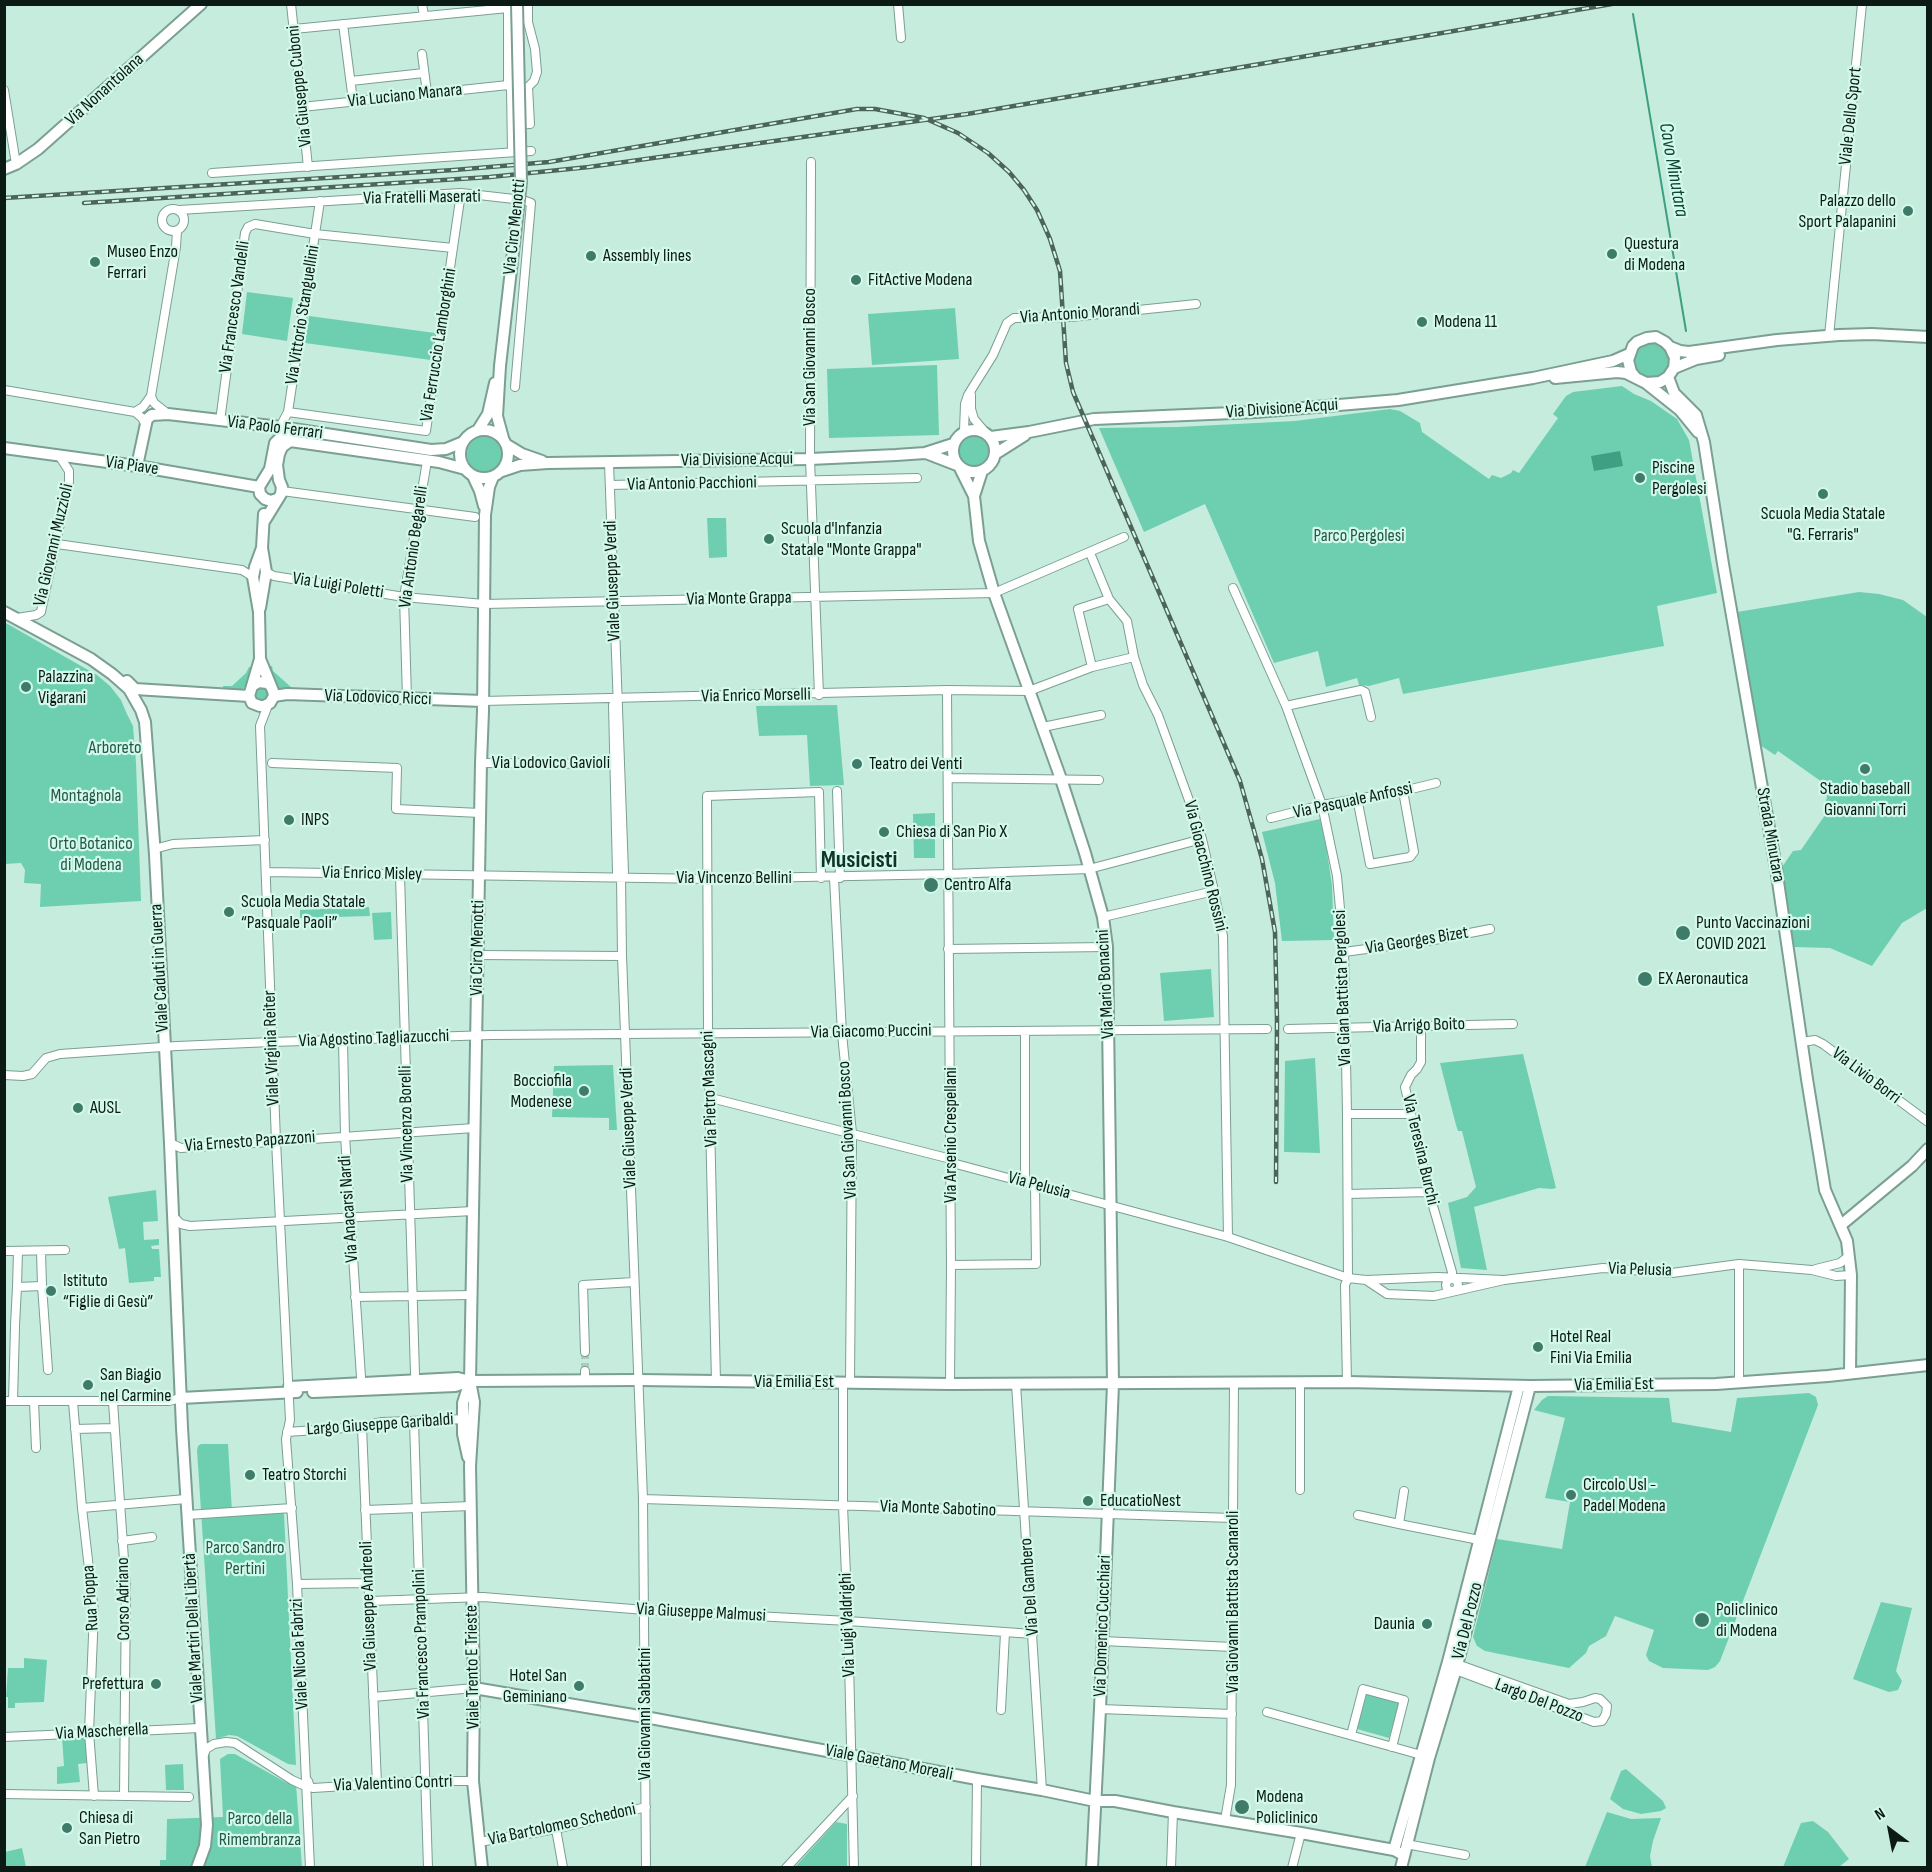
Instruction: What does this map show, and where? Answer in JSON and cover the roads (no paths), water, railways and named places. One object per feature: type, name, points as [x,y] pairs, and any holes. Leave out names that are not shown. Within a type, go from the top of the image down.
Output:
[{"type":"main road","name":"Via Nonantolana","points":[[4,169],[38,150],[201,4]]},
{"type":"main road","name":"Via Ciro Menotti","points":[[505,442],[497,416],[500,366],[521,182],[511,6]]},
{"type":"main road","points":[[1791,339],[1759,348],[1696,359],[1654,384],[1641,380],[1629,364],[1629,354],[1637,342],[1647,338],[1660,339],[1670,347],[1689,352],[1791,339],[1829,336],[1872,334],[1928,337]]},
{"type":"main road","points":[[1670,347],[1675,358],[1671,373]]},
{"type":"main road","name":"Via Divisione Acqui","points":[[988,435],[1029,432],[1094,418],[1256,412],[1383,401],[1533,378],[1613,361],[1629,354]]},
{"type":"main road","name":"Via Ciro Menotti","points":[[478,430],[488,414],[500,366]]},
{"type":"main road","name":"Via Divisione Acqui","points":[[1533,378],[1575,377],[1617,372],[1626,373],[1641,380]]},
{"type":"main road","name":"Strada Minutara","points":[[1671,373],[1674,393],[1696,415],[1704,442],[1776,868],[1826,1190],[1847,1241],[1851,1275],[1850,1373]]},
{"type":"main road","name":"Strada Minutara","points":[[1641,380],[1689,420],[1704,442]]},
{"type":"main road","name":"Via Paolo Ferrari","points":[[146,424],[147,419],[153,415],[168,414],[280,427],[437,450],[463,442]]},
{"type":"main road","points":[[137,466],[146,424]]},
{"type":"main road","points":[[972,429],[988,435],[995,446],[992,463],[982,471],[972,472],[959,466],[953,456],[953,444],[959,435],[972,429]]},
{"type":"main road","points":[[478,430],[492,431],[505,442],[507,461],[497,474],[483,478],[469,472],[460,458],[463,442],[467,436],[478,430]]},
{"type":"main road","name":"Via Divisione Acqui","points":[[995,454],[1029,432]]},
{"type":"main road","name":"Via Paolo Ferrari","points":[[262,487],[270,469],[275,443],[285,435],[377,446],[396,445]]},
{"type":"main road","name":"Via Paolo Ferrari","points":[[279,490],[277,465],[279,454],[282,447],[290,441],[440,462],[469,472]]},
{"type":"main road","name":"Via Divisione Acqui","points":[[505,442],[522,454],[548,463]]},
{"type":"main road","name":"Via Divisione Acqui","points":[[497,474],[520,465],[548,463],[810,459],[925,453],[953,444]]},
{"type":"main road","name":"Via Piave","points":[[4,448],[137,466],[262,487]]},
{"type":"main road","name":"Via Divisione Acqui","points":[[925,453],[959,466]]},
{"type":"main road","name":"Via Mario Bonacini","points":[[959,466],[974,496],[979,541],[994,593],[1061,779],[1103,917],[1107,946],[1109,1030],[1113,1384]]},
{"type":"main road","name":"Via Mario Bonacini","points":[[974,496],[982,471]]},
{"type":"main road","name":"Via Ciro Menotti","points":[[469,472],[480,491],[484,604],[470,1381]]},
{"type":"main road","name":"Via Ciro Menotti","points":[[480,516],[489,487],[497,474]]},
{"type":"main road","points":[[262,487],[273,477],[279,490],[265,520]]},
{"type":"main road","points":[[262,487],[268,501],[279,490]]},
{"type":"main road","points":[[251,695],[260,659],[259,612],[254,572],[262,548],[265,520],[262,487]]},
{"type":"main road","points":[[259,612],[266,572],[262,548]]},
{"type":"main road","name":"Viale Caduti in Guerra","points":[[4,612],[96,662],[129,689],[143,716],[154,849],[181,1398]]},
{"type":"main road","points":[[260,659],[271,696]]},
{"type":"main road","points":[[96,662],[120,675],[135,690],[251,695],[260,706],[271,696]]},
{"type":"main road","points":[[251,695],[259,682],[267,683],[271,696]]},
{"type":"main road","name":"Via Lodovico Ricci","points":[[271,696],[287,694],[483,701]]},
{"type":"main road","points":[[1841,1225],[1912,1166],[1928,1149]]},
{"type":"main road","name":"Via Emilia Est","points":[[470,1381],[585,1376],[716,1382],[1113,1384],[1347,1382],[1524,1386],[1739,1383],[1928,1365]]},
{"type":"main road","name":"Largo Giuseppe Garibaldi","points":[[181,1398],[288,1390],[455,1386],[470,1381]]},
{"type":"main road","name":"Viale Trento E Trieste","points":[[470,1381],[474,1402],[468,1419],[474,1688],[473,1781],[482,1868]]},
{"type":"main road","name":"Via Domenico Cucchiari","points":[[1092,1868],[1113,1384]]},
{"type":"main road","name":"Via Del Pozzo","points":[[1401,1868],[1401,1850],[1425,1756],[1452,1666],[1524,1386]]},
{"type":"main road","name":"Viale Martiri Della Libertà","points":[[181,1398],[207,1825],[207,1839],[200,1862]]},
{"type":"main road","name":"Viale Gaetano Moreali","points":[[474,1688],[645,1717],[1095,1801],[1115,1801],[1401,1850]]},
{"type":"street","name":"Via Giuseppe Cuboni","points":[[291,4],[308,167]]},
{"type":"street","points":[[422,4],[424,16]]},
{"type":"street","points":[[509,87],[528,87],[534,81],[537,72],[535,49],[528,22],[528,4]]},
{"type":"street","points":[[897,4],[901,38]]},
{"type":"street","name":"Viale Dello Sport","points":[[1829,336],[1862,4]]},
{"type":"street","points":[[294,29],[511,6],[509,87],[512,152]]},
{"type":"street","points":[[343,24],[353,101]]},
{"type":"street","points":[[422,54],[427,93]]},
{"type":"street","points":[[351,81],[424,73]]},
{"type":"street","name":"Via Luciano Manara","points":[[302,107],[427,93],[509,87]]},
{"type":"street","points":[[511,126],[530,124],[528,87]]},
{"type":"street","points":[[4,90],[16,164]]},
{"type":"street","points":[[212,173],[531,151]]},
{"type":"street","name":"Via San Giovanni Bosco","points":[[811,162],[810,459],[819,694]]},
{"type":"street","name":"Via Fratelli Maserati","points":[[179,210],[461,193],[523,200],[531,203],[515,387]]},
{"type":"street","name":"Via Ferruccio Lamborghini","points":[[288,412],[426,431],[461,193]]},
{"type":"street","name":"Via Vittorio Stanguellini","points":[[280,427],[288,412],[320,201]]},
{"type":"street","points":[[185,221],[179,210],[169,209],[162,220],[167,230],[177,231],[200,209]]},
{"type":"street","name":"Via Francesco Vandelli","points":[[220,421],[245,233],[248,227],[255,224],[315,234]]},
{"type":"street","points":[[168,414],[153,403],[151,396],[177,231]]},
{"type":"street","points":[[315,234],[453,248]]},
{"type":"street","name":"Via Antonio Morandi","points":[[964,431],[965,404],[993,355],[1007,323],[1014,318],[1071,317],[1196,304]]},
{"type":"street","points":[[4,390],[135,412],[146,424]]},
{"type":"street","points":[[971,391],[971,409],[974,419],[988,435]]},
{"type":"street","points":[[135,412],[143,407],[151,396]]},
{"type":"street","name":"Via Giovanni Muzzioli","points":[[17,618],[41,612],[69,482],[69,471],[60,457]]},
{"type":"street","name":"Viale Giuseppe Verdi","points":[[609,462],[617,699],[613,705],[618,764],[617,873],[621,877],[638,1380]]},
{"type":"street","name":"Via Antonio Begarelli","points":[[407,698],[404,597],[426,467]]},
{"type":"street","name":"Via Antonio Pacchioni","points":[[610,485],[917,478]]},
{"type":"street","points":[[279,490],[480,516]]},
{"type":"street","points":[[994,593],[1124,537]]},
{"type":"street","points":[[57,544],[254,572]]},
{"type":"street","name":"Via Gioacchino Rossini","points":[[1090,553],[1109,599],[1127,621],[1134,657],[1143,685],[1158,715],[1202,839],[1214,891],[1222,936],[1226,1029],[1228,1237]]},
{"type":"street","name":"Via Luigi Poletti","points":[[266,572],[274,576],[404,597],[484,604]]},
{"type":"street","name":"Via Gian Battista Pergolesi","points":[[1233,588],[1286,706],[1322,804],[1337,876],[1344,952],[1346,1029],[1347,1382]]},
{"type":"street","name":"Via Monte Grappa","points":[[484,604],[994,593]]},
{"type":"street","points":[[1092,667],[1078,609],[1109,599]]},
{"type":"street","points":[[1029,691],[1092,667],[1134,657]]},
{"type":"street","name":"Via Enrico Morselli","points":[[483,701],[947,690],[1029,691]]},
{"type":"street","name":"Via Arsenio Crespellani","points":[[947,690],[951,1159],[950,1384]]},
{"type":"street","points":[[1286,706],[1361,690],[1365,692],[1371,717]]},
{"type":"street","points":[[251,695],[260,726]]},
{"type":"street","name":"Viale Virginia Reiter","points":[[271,696],[260,726],[288,1390]]},
{"type":"street","points":[[1043,727],[1101,715]]},
{"type":"street","points":[[272,763],[397,768],[396,809],[480,813]]},
{"type":"street","name":"Via Lodovico Gavioli","points":[[480,763],[618,764]]},
{"type":"street","points":[[948,778],[1099,780]]},
{"type":"street","name":"Via Pasquale Anfossi","points":[[1270,818],[1322,804],[1403,791],[1436,783]]},
{"type":"street","name":"Via San Giovanni Bosco","points":[[837,791],[842,1034],[852,1133],[846,1382]]},
{"type":"street","points":[[1357,798],[1370,864],[1410,857],[1414,852],[1403,791]]},
{"type":"street","name":"Via Pietro Mascagni","points":[[716,1382],[708,1033],[707,796],[819,792],[821,878]]},
{"type":"street","name":"Via Vincenzo Bellini","points":[[479,874],[708,879],[837,878],[1089,869],[1202,839]]},
{"type":"street","points":[[154,849],[173,844],[265,840]]},
{"type":"street","name":"Via Enrico Misley","points":[[266,872],[479,874]]},
{"type":"street","name":"Via Vincenzo Borelli","points":[[400,875],[415,1374]]},
{"type":"street","points":[[1103,917],[1214,891]]},
{"type":"street","name":"Via Georges Bizet","points":[[1344,952],[1434,940],[1490,929]]},
{"type":"street","points":[[948,949],[1107,946]]},
{"type":"street","points":[[478,956],[622,956]]},
{"type":"street","name":"Via Arrigo Boito","points":[[1288,1029],[1513,1024]]},
{"type":"street","name":"Via Teresina Burchi","points":[[1421,1025],[1422,1062],[1405,1087],[1452,1279]]},
{"type":"street","name":"Via Giacomo Puccini","points":[[476,1036],[1267,1029]]},
{"type":"street","points":[[1025,1032],[1025,1182]]},
{"type":"street","name":"Via Agostino Tagliazucchi","points":[[4,1075],[32,1074],[43,1060],[52,1055],[164,1046],[476,1036]]},
{"type":"street","name":"Via Anacarsi Nardi","points":[[343,1040],[345,1136],[361,1377]]},
{"type":"street","name":"Via Livio Borri","points":[[1802,1042],[1815,1040],[1823,1044],[1928,1122]]},
{"type":"street","name":"Via Pelusia","points":[[711,1098],[951,1159],[956,1164],[1228,1237],[1348,1278],[1366,1280],[1438,1277],[1504,1280]]},
{"type":"street","points":[[1347,1114],[1411,1114]]},
{"type":"street","name":"Via Ernesto Papazzoni","points":[[170,1143],[182,1148],[474,1128]]},
{"type":"street","points":[[951,1265],[1036,1264],[1035,1185]]},
{"type":"street","points":[[1348,1194],[1429,1192]]},
{"type":"street","points":[[173,1216],[181,1224],[190,1226],[473,1211]]},
{"type":"street","points":[[4,1251],[65,1250]]},
{"type":"street","points":[[18,1251],[9,1401],[169,1401],[181,1398]]},
{"type":"street","points":[[41,1251],[48,1370]]},
{"type":"street","name":"Via Pelusia","points":[[1812,1270],[1827,1268],[1840,1263],[1849,1256]]},
{"type":"street","points":[[1739,1264],[1739,1383]]},
{"type":"street","name":"Via Pelusia","points":[[1366,1280],[1387,1294],[1434,1296],[1504,1280],[1603,1268],[1672,1273],[1739,1264],[1812,1270],[1836,1276],[1851,1275]]},
{"type":"street","points":[[1452,1279],[1446,1285],[1453,1291]]},
{"type":"street","points":[[585,1352],[583,1286],[634,1282]]},
{"type":"street","points":[[17,1287],[42,1287]]},
{"type":"street","points":[[355,1298],[471,1295]]},
{"type":"street","name":"Via Giovanni Sabbatini","points":[[638,1380],[645,1610],[646,1868]]},
{"type":"street","name":"Via Luigi Valdrighi","points":[[846,1382],[843,1506],[854,1868]]},
{"type":"street","name":"Via Giovanni Battista Scanaroli","points":[[1225,1820],[1232,1785],[1234,1383]]},
{"type":"street","points":[[1300,1383],[1300,1490]]},
{"type":"street","name":"Via Del Gambero","points":[[1016,1384],[1042,1790]]},
{"type":"street","name":"Largo Giuseppe Garibaldi","points":[[288,1390],[290,1420],[287,1429],[362,1427],[382,1422],[468,1419]]},
{"type":"street","name":"Corso Adriano","points":[[114,1401],[126,1588],[124,1796]]},
{"type":"street","points":[[34,1402],[36,1448]]},
{"type":"street","name":"Rua Pioppa","points":[[73,1402],[94,1612],[89,1732],[94,1796]]},
{"type":"street","name":"Via Francesco Prampolini","points":[[414,1421],[428,1868]]},
{"type":"street","name":"Via Giuseppe Andreoli","points":[[362,1427],[377,1784]]},
{"type":"street","points":[[75,1429],[114,1428]]},
{"type":"street","name":"Viale Nicola Fabrizi","points":[[287,1429],[297,1584],[310,1868]]},
{"type":"street","points":[[1399,1524],[1404,1491]]},
{"type":"street","points":[[82,1508],[186,1499]]},
{"type":"street","name":"Via Monte Sabotino","points":[[643,1499],[1233,1518]]},
{"type":"street","points":[[365,1510],[471,1506]]},
{"type":"street","points":[[187,1515],[292,1508]]},
{"type":"street","points":[[1358,1515],[1484,1542]]},
{"type":"street","points":[[122,1541],[152,1537]]},
{"type":"street","points":[[297,1584],[369,1583]]},
{"type":"street","name":"Via Giuseppe Malmusi","points":[[370,1601],[471,1597],[645,1610],[848,1621],[1005,1634],[1033,1634]]},
{"type":"street","points":[[1001,1710],[1005,1634]]},
{"type":"street","points":[[1102,1641],[1233,1647]]},
{"type":"street","name":"Largo Del Pozzo","points":[[1452,1666],[1569,1704],[1595,1698],[1606,1706],[1606,1714],[1602,1720],[1594,1722],[1452,1666]]},
{"type":"street","name":"Viale Gaetano Moreali","points":[[373,1697],[474,1688]]},
{"type":"street","points":[[1351,1735],[1363,1689],[1404,1700],[1392,1747]]},
{"type":"street","points":[[1100,1709],[1232,1714]]},
{"type":"street","points":[[1268,1712],[1425,1756]]},
{"type":"street","name":"Via Mascherella","points":[[4,1737],[200,1728]]},
{"type":"street","name":"Via Valentino Contri","points":[[202,1761],[210,1746],[231,1742],[292,1780],[303,1785],[307,1777]]},
{"type":"street","name":"Viale Nicola Fabrizi","points":[[307,1777],[309,1785],[313,1788]]},
{"type":"street","points":[[976,1868],[977,1779]]},
{"type":"street","name":"Via Valentino Contri","points":[[313,1788],[427,1781],[473,1781]]},
{"type":"street","points":[[4,1794],[189,1797]]},
{"type":"street","points":[[786,1868],[853,1796]]},
{"type":"street","name":"Via Bartolomeo Schedoni","points":[[479,1842],[556,1829],[646,1808]]},
{"type":"street","points":[[1171,1868],[1173,1812]]},
{"type":"street","points":[[556,1829],[563,1868]]},
{"type":"street","points":[[1292,1868],[1301,1833]]},
{"type":"street","points":[[1401,1850],[1465,1855]]},
{"type":"waterway","name":"Cavo Minutara","points":[[1633,14],[1686,331]]},
{"type":"tunnel","points":[[585,1352],[585,1371]]},
{"type":"railway","points":[[84,203],[490,177],[589,167],[967,114],[1612,4]]},
{"type":"railway","points":[[4,198],[549,162],[857,109],[875,109],[924,118],[958,133],[988,153],[1009,172],[1024,190],[1037,210],[1050,239],[1060,271],[1066,363],[1073,392],[1240,781],[1262,859],[1275,932],[1276,1182]]},
{"type":"place","name":"Palazzo dello Sport Palapanini","points":[[1908,211]]},
{"type":"place","name":"Questura di Modena","points":[[1612,254]]},
{"type":"place","name":"Assembly lines","points":[[591,256]]},
{"type":"place","name":"Museo Enzo Ferrari","points":[[95,262]]},
{"type":"place","name":"FitActive Modena","points":[[856,280]]},
{"type":"place","name":"Modena 11","points":[[1422,322]]},
{"type":"place","name":"Piscine Pergolesi","points":[[1640,478]]},
{"type":"place","name":"Scuola Media Statale \"G. Ferraris\"","points":[[1823,494]]},
{"type":"place","name":"Scuola d'Infanzia Statale \"Monte Grappa\"","points":[[769,539]]},
{"type":"place","name":"Palazzina Vigarani","points":[[26,687]]},
{"type":"place","name":"Teatro dei Venti","points":[[857,764]]},
{"type":"place","name":"Stadio baseball Giovanni Torri","points":[[1865,769]]},
{"type":"place","name":"INPS","points":[[289,820]]},
{"type":"place","name":"Chiesa di San Pio X","points":[[884,832]]},
{"type":"place","name":"Centro Alfa","points":[[931,885]]},
{"type":"place","name":"Scuola Media Statale “Pasquale Paoli”","points":[[229,912]]},
{"type":"place","name":"Punto Vaccinazioni COVID 2021","points":[[1683,933]]},
{"type":"place","name":"EX Aeronautica","points":[[1645,979]]},
{"type":"place","name":"Bocciofila Modenese","points":[[584,1091]]},
{"type":"place","name":"AUSL","points":[[78,1108]]},
{"type":"place","name":"Istituto “Figlie di Gesù”","points":[[51,1291]]},
{"type":"place","name":"Hotel Real Fini Via Emilia","points":[[1538,1347]]},
{"type":"place","name":"San Biagio nel Carmine","points":[[88,1385]]},
{"type":"place","name":"Teatro Storchi","points":[[250,1475]]},
{"type":"place","name":"Circolo Usl - Padel Modena","points":[[1571,1495]]},
{"type":"place","name":"EducatioNest","points":[[1088,1501]]},
{"type":"place","name":"Policlinico di Modena","points":[[1702,1620]]},
{"type":"place","name":"Daunia","points":[[1427,1624]]},
{"type":"place","name":"Prefettura","points":[[156,1684]]},
{"type":"place","name":"Hotel San Geminiano","points":[[579,1686]]},
{"type":"place","name":"Modena Policlinico","points":[[1242,1807]]},
{"type":"place","name":"Chiesa di San Pietro","points":[[67,1828]]},
{"type":"district","name":"Musicisti","points":[[859,861]]},
{"type":"park label","name":"Parco Pergolesi","points":[[1359,536]]},
{"type":"park label","name":"Arboreto","points":[[115,748]]},
{"type":"park label","name":"Montagnola","points":[[86,796]]},
{"type":"park label","name":"Orto Botanico di Modena","points":[[91,854]]},
{"type":"park label","name":"Parco Sandro Pertini","points":[[245,1558]]},
{"type":"park label","name":"Parco della Rimembranza","points":[[260,1829]]}]
